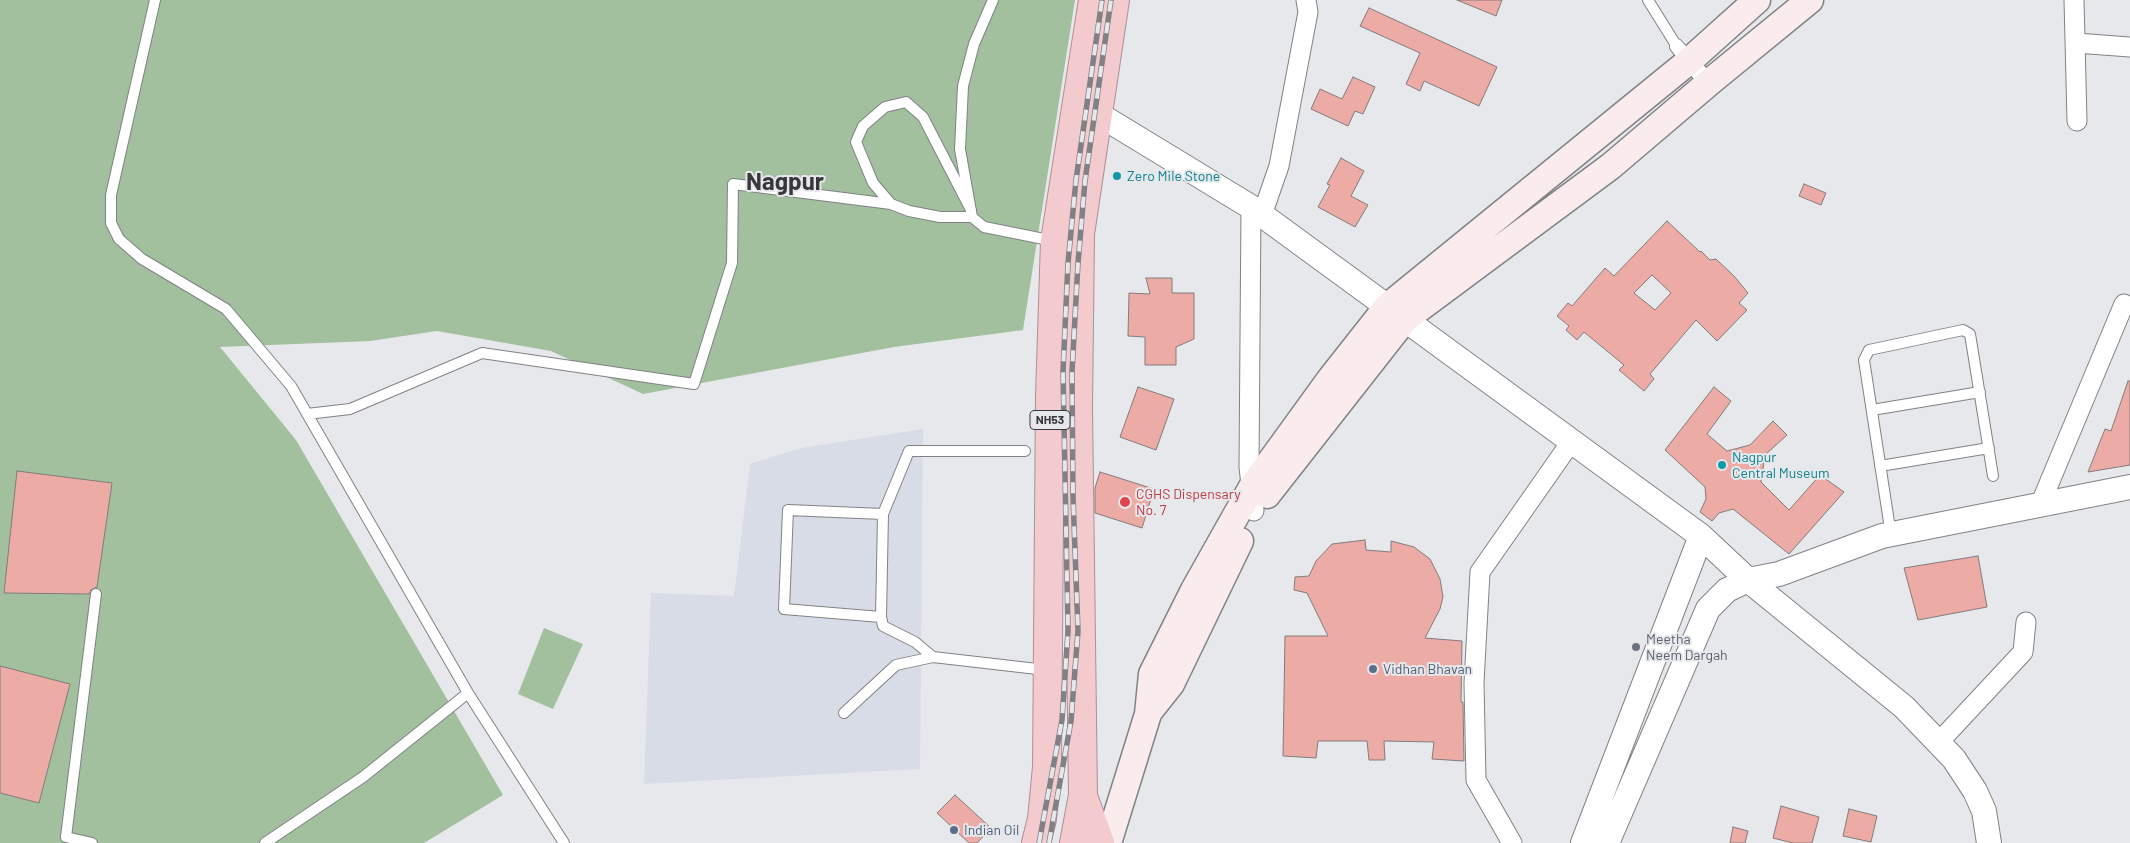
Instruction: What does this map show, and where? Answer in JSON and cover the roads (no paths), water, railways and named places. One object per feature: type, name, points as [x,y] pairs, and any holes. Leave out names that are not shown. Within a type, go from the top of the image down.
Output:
[{"type":"highway","name":"NH53","points":[[1039,831],[1047,767],[1050,396],[1093,0]]},
{"type":"highway","name":"NH53","points":[[1067,243],[1080,234],[1115,0]]},
{"type":"highway","name":"NH53","points":[[1067,243],[1078,408],[1083,795],[1074,843]]},
{"type":"highway","points":[[1083,795],[1100,843]]},
{"type":"highway","points":[[1023,843],[1039,831]]},
{"type":"main road","points":[[1108,843],[1148,714],[1171,684],[1253,499],[1396,313],[1607,128],[1685,55],[1757,0]]},
{"type":"main road","points":[[1396,313],[1624,155],[1708,83],[1810,0]]},
{"type":"main road","points":[[1607,128],[1624,155]]},
{"type":"street","points":[[1253,499],[1249,467],[1257,211],[1279,166],[1308,12],[1306,0]]},
{"type":"street","points":[[2074,0],[2077,121]]},
{"type":"street","points":[[2076,43],[2130,47]]},
{"type":"street","points":[[1098,114],[1257,211],[1701,536],[1748,580],[1904,707],[1954,759],[1975,791],[1984,811],[1989,843]]},
{"type":"street","points":[[2040,505],[2124,304]]},
{"type":"street","points":[[1512,843],[1476,780],[1474,683],[1480,572],[1571,442]]},
{"type":"street","points":[[1607,843],[1708,610],[1727,590],[1748,580],[1779,574],[1890,535],[2130,486]]},
{"type":"street","points":[[1583,843],[1701,536]]},
{"type":"street","points":[[1938,743],[2023,652],[2026,622]]},
{"type":"lane","points":[[155,0],[111,195],[111,223],[119,239],[142,259],[226,308],[291,386],[468,693],[564,843]]},
{"type":"lane","points":[[972,213],[960,149],[963,86],[974,44],[993,0]]},
{"type":"lane","points":[[1648,0],[1685,55],[1708,83]]},
{"type":"lane","points":[[891,204],[872,183],[856,142],[863,126],[885,107],[906,102],[922,117],[972,213],[984,228],[1067,243]]},
{"type":"lane","points":[[307,414],[350,409],[482,353],[694,384],[732,263],[733,184],[891,204],[909,211],[940,217],[972,213]]},
{"type":"lane","points":[[1890,535],[1864,360],[1869,350],[1963,330],[1970,334],[1994,476]]},
{"type":"lane","points":[[1872,410],[1980,392]]},
{"type":"lane","points":[[1880,466],[1989,448]]},
{"type":"lane","points":[[933,657],[915,642],[884,626],[881,617],[883,514],[909,451],[1024,451]]},
{"type":"lane","points":[[881,617],[784,609],[788,510],[883,514]]},
{"type":"lane","points":[[92,843],[66,837],[96,594]]},
{"type":"lane","points":[[844,713],[896,665],[933,657],[1047,670]]},
{"type":"lane","points":[[265,843],[363,777],[468,693]]},
{"type":"railway","points":[[1039,843],[1062,720],[1068,631],[1063,371],[1068,263],[1076,180],[1102,0]]},
{"type":"railway","points":[[1049,843],[1071,721],[1078,631],[1073,496],[1072,372],[1078,263],[1085,181],[1111,0]]},
{"type":"place","name":"Zero Mile Stone","points":[[1117,176]]},
{"type":"place","name":"Nagpur Central Museum","points":[[1722,465]]},
{"type":"place","name":"CGHS Dispensary No. 7","points":[[1125,502]]},
{"type":"place","name":"Meetha Neem Dargah","points":[[1636,647]]},
{"type":"place","name":"Vidhan Bhavan","points":[[1373,669]]},
{"type":"place","name":"Indian Oil","points":[[954,830]]},
{"type":"district","name":"Nagpur","points":[[785,182]]}]
